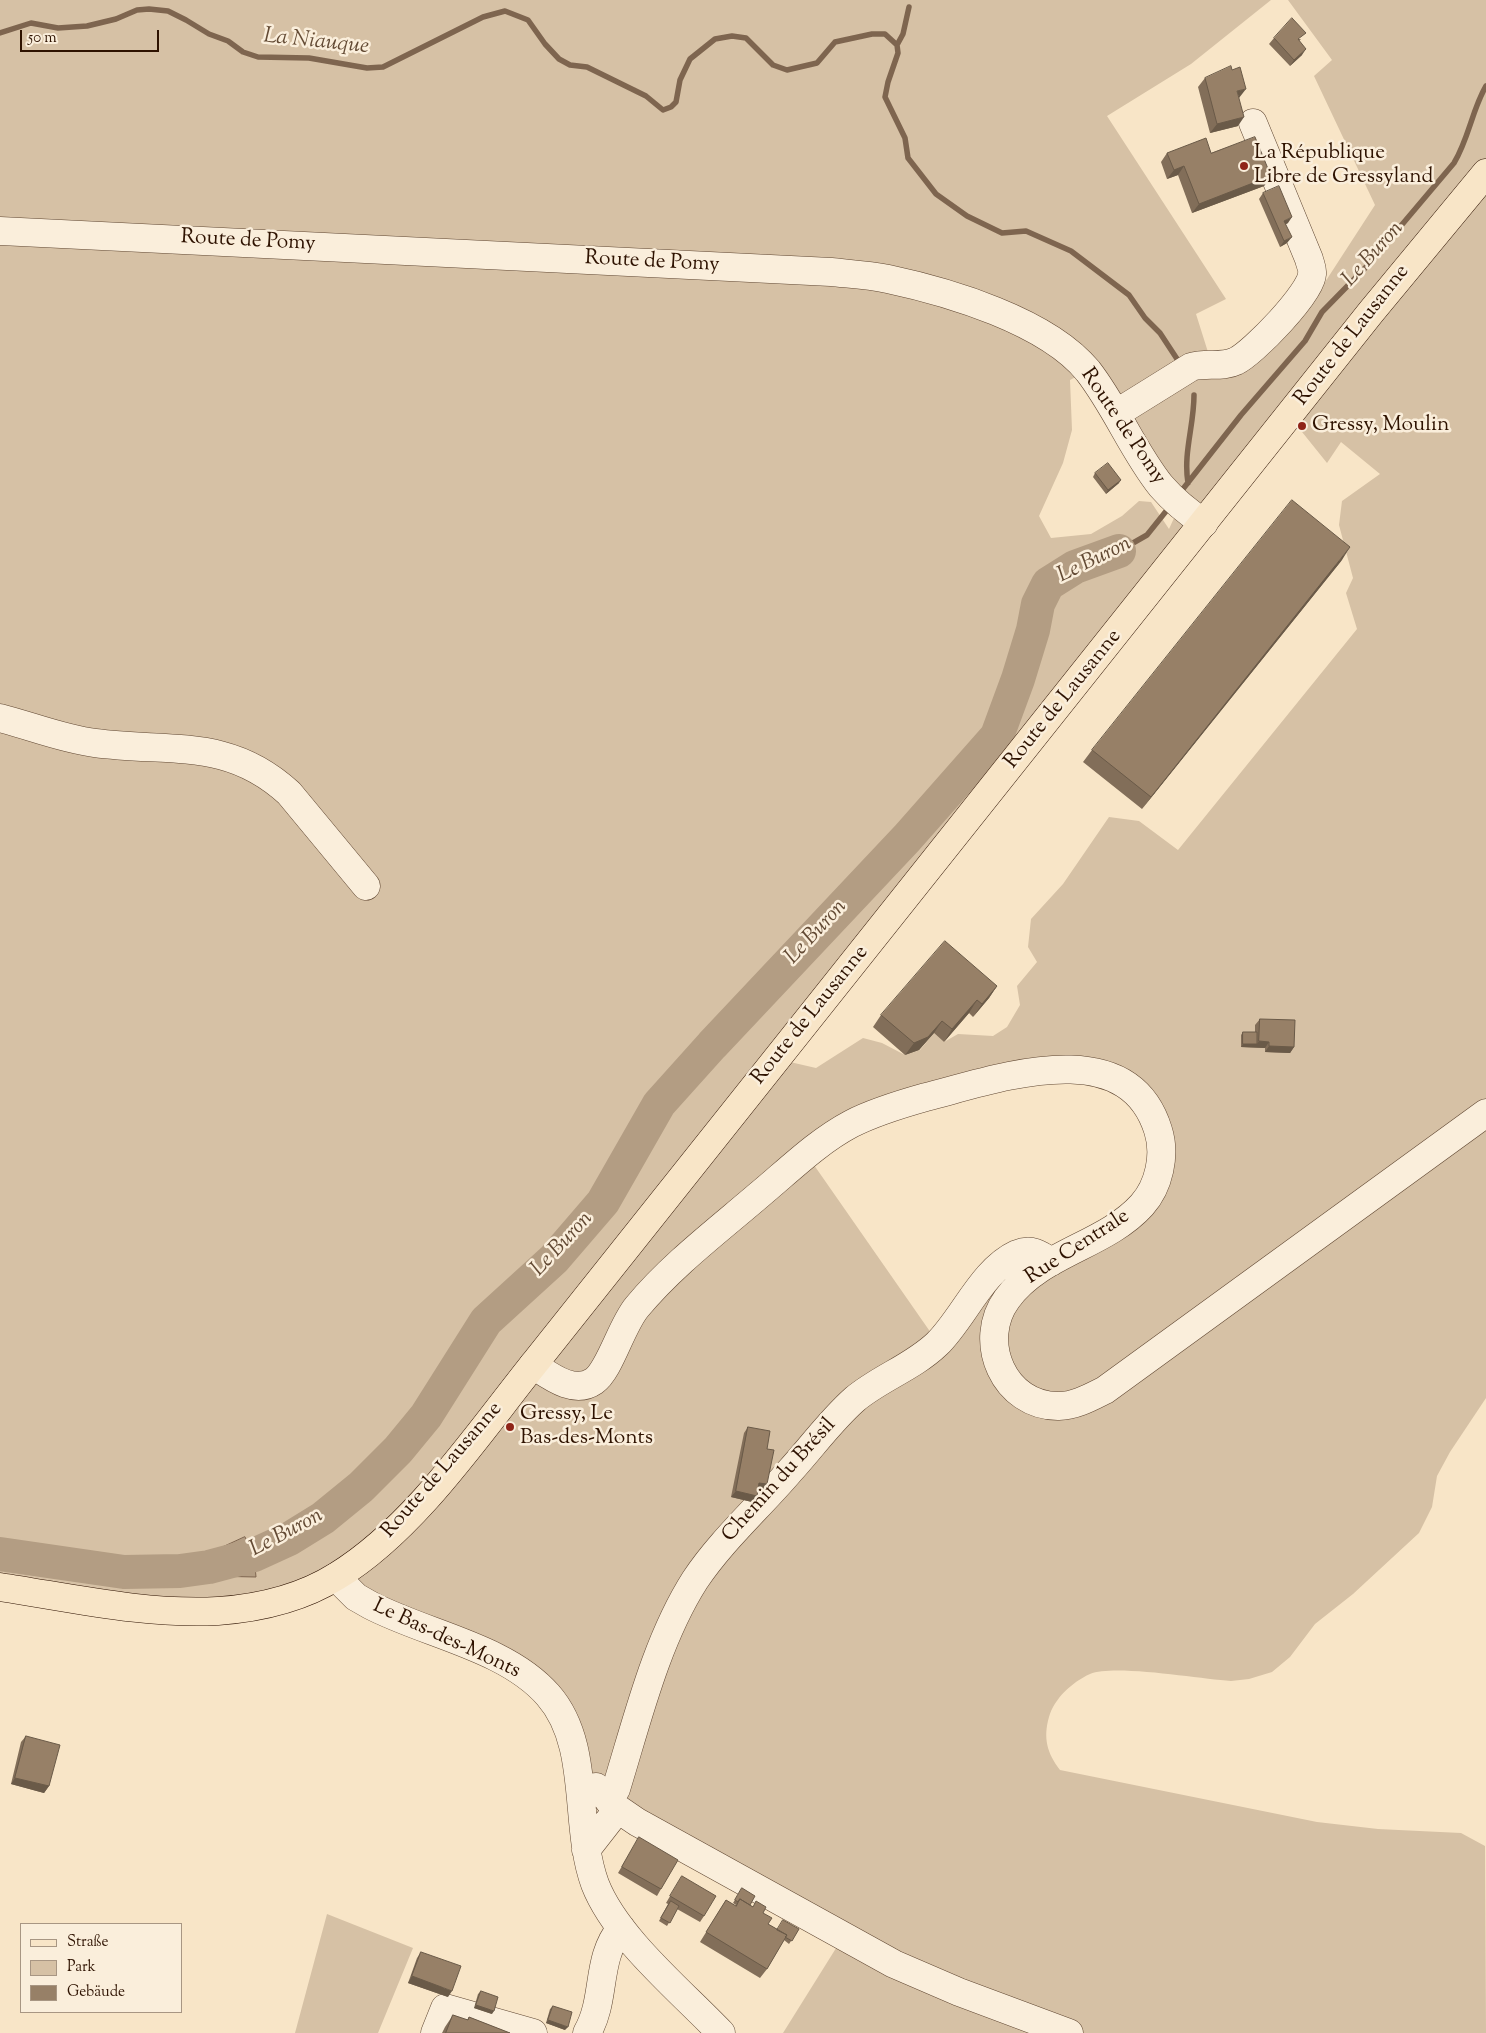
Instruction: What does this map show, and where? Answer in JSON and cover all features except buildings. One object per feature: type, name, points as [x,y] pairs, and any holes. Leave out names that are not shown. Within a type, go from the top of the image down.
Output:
[{"type":"main road","name":"Route de Lausanne","points":[[0,1587],[119,1605],[177,1610],[218,1611],[278,1601],[307,1591],[336,1577],[371,1551],[410,1514],[533,1365],[1195,517],[1486,173]]},
{"type":"street","points":[[1117,414],[1183,371],[1202,363],[1217,366],[1234,362],[1247,355],[1285,316],[1308,286],[1313,275],[1309,259],[1253,123]]},
{"type":"street","name":"Route de Pomy","points":[[0,231],[773,269],[886,278],[970,302],[1034,331],[1064,348],[1087,371],[1117,414],[1161,486],[1195,517]]},
{"type":"street","points":[[0,718],[85,742],[202,751],[223,754],[241,761],[276,782],[289,793],[366,886]]},
{"type":"street","name":"Rue Centrale","points":[[533,1365],[564,1384],[585,1385],[595,1380],[602,1372],[633,1312],[662,1280],[807,1155],[851,1124],[912,1101],[996,1080],[1060,1069],[1095,1071],[1112,1076],[1126,1084],[1148,1107],[1160,1138],[1159,1173],[1147,1198],[1133,1214],[1114,1228],[1051,1262],[1019,1285],[999,1311],[994,1326],[992,1342],[996,1359],[1003,1374],[1027,1396],[1043,1404],[1060,1406],[1087,1399],[1105,1390],[1486,1113]]},
{"type":"street","name":"Chemin du Brésil","points":[[614,1805],[616,1789],[644,1702],[673,1622],[696,1579],[722,1546],[856,1399],[938,1343],[986,1281],[1008,1260],[1018,1254],[1030,1251],[1040,1254],[1051,1262]]},
{"type":"street","name":"Le Bas-des-Monts","points":[[336,1577],[356,1597],[370,1606],[492,1656],[536,1683],[549,1695],[569,1732],[576,1766],[586,1850],[600,1894],[620,1928],[722,2033]]},
{"type":"street","points":[[576,1766],[614,1805],[646,1827],[894,1964],[942,1985],[1069,2033]]},
{"type":"street","points":[[586,1850],[614,1805]]},
{"type":"street","points":[[587,2033],[597,2010],[608,1946],[620,1928]]},
{"type":"street","points":[[435,2033],[445,2008],[533,2033]]},
{"type":"green space","points":[[0,0],[1271,0],[1191,64],[1107,116],[1226,299],[1196,314],[1213,368],[1316,296],[1375,205],[1314,76],[1332,60],[1288,0],[1486,0],[1486,1398],[1450,1452],[1437,1476],[1432,1507],[1419,1533],[1353,1594],[1315,1624],[1290,1657],[1272,1672],[1249,1679],[1231,1681],[1137,1671],[1102,1671],[1090,1674],[1070,1686],[1059,1698],[1051,1710],[1046,1739],[1052,1758],[1060,1770],[1317,1822],[1378,1829],[1461,1833],[1485,1846],[1486,2033],[783,2033],[843,1937],[602,1794],[549,1695],[345,1588],[259,1606],[0,1587]],"holes":[[[1087,371],[1180,505],[1169,529],[1151,502],[1139,501],[1122,516],[1091,534],[1051,538],[1039,516],[1063,463],[1072,430],[1070,380]],[[1290,417],[1327,463],[1341,442],[1380,474],[1342,501],[1339,525],[1353,578],[1346,593],[1357,629],[1178,850],[1139,821],[1109,817],[1063,884],[1031,919],[1028,947],[1037,962],[1017,986],[1020,1005],[1007,1027],[993,1036],[958,1034],[944,1042],[934,1033],[920,1050],[905,1055],[882,1043],[863,1038],[816,1068],[777,1059]],[[1112,1076],[1161,1154],[1114,1228],[1040,1254],[973,1298],[938,1343],[807,1155],[954,1090]]]},
{"type":"green space","points":[[327,1914],[413,1948],[378,2033],[295,2033]]},
{"type":"shaded area","points":[[245,1537],[254,1555],[256,1577],[209,1576],[208,1554]]},
{"type":"waterway","points":[[897,45],[903,34],[909,7]]},
{"type":"waterway","name":"La Niauque","points":[[0,33],[31,23],[58,28],[87,26],[116,19],[137,10],[149,9],[168,11],[209,34],[228,41],[243,52],[258,57],[309,58],[367,68],[383,67],[483,17],[505,11],[528,20],[545,44],[559,59],[570,65],[587,67],[646,96],[663,110],[671,107],[676,102],[680,80],[690,59],[715,39],[732,36],[746,38],[773,65],[787,70],[817,63],[835,42],[872,34],[885,34],[897,45],[898,53],[885,97],[905,138],[908,158],[936,194],[967,216],[1002,233],[1026,231],[1071,251],[1129,295],[1145,318],[1160,333],[1179,362]]},
{"type":"waterway","name":"Le Buron","points":[[1179,494],[1241,415],[1305,341],[1322,312],[1367,266],[1454,163],[1486,86]]},
{"type":"waterway","name":"La Niauque","points":[[1188,483],[1187,461],[1194,395]]},
{"type":"waterway","name":"Le Buron","points":[[1119,551],[1147,535],[1171,505]]},
{"type":"waterway","name":"Le Buron","points":[[0,1554],[124,1572],[180,1571],[209,1567],[254,1555],[289,1539],[323,1518],[361,1487],[398,1450],[426,1416],[486,1321],[554,1259],[603,1202],[659,1104],[907,838],[997,736],[1018,679],[1033,630],[1038,604],[1048,584],[1075,567],[1119,551]]},
{"type":"place","name":"La République Libre de Gressyland","points":[[1244,166]]},
{"type":"place","name":"Gressy, Moulin","points":[[1302,426]]},
{"type":"place","name":"Gressy, Le Bas-des-Monts","points":[[510,1427]]}]
